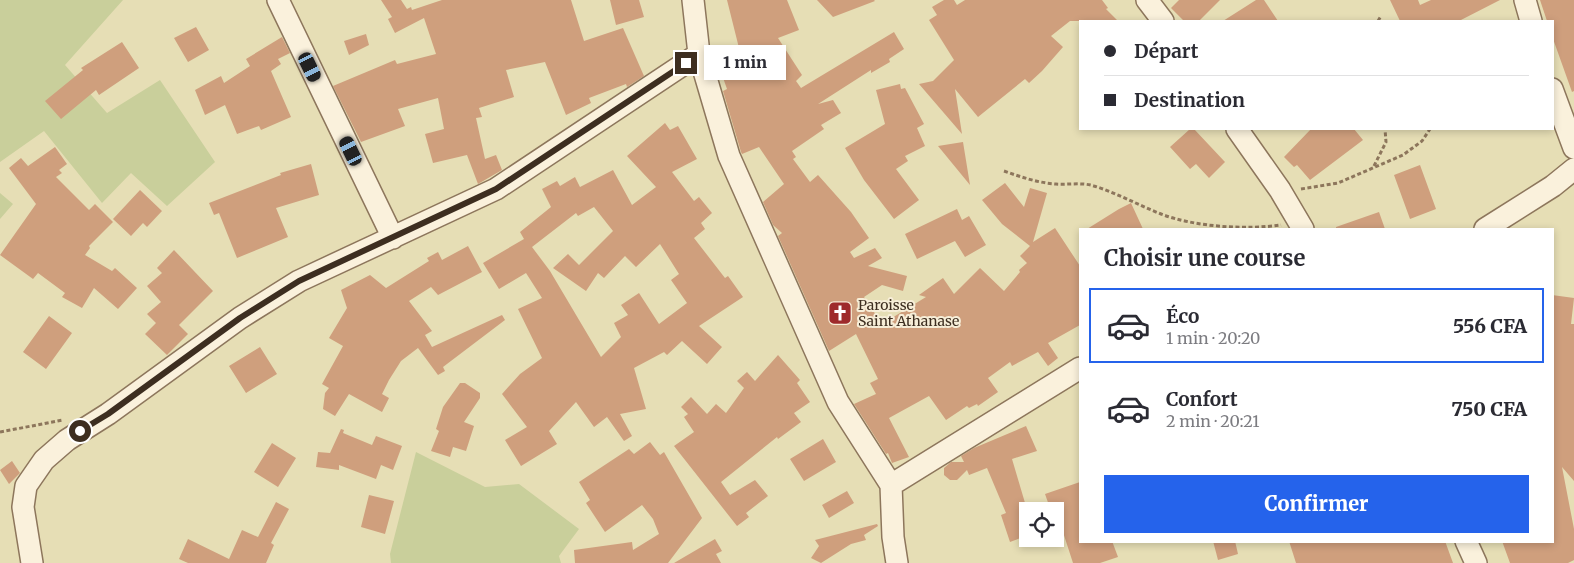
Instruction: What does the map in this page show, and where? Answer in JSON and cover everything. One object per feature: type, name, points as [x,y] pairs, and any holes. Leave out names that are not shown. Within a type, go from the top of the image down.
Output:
[{"type":"street","points":[[278,0],[393,238]]},
{"type":"street","points":[[693,0],[699,54],[729,156],[838,402],[892,485],[893,538],[897,563]]},
{"type":"street","points":[[1147,0],[1162,20]]},
{"type":"street","points":[[1525,0],[1531,20]]},
{"type":"street","points":[[32,563],[22,507],[26,486],[44,460],[66,440],[108,414],[240,318],[299,281],[496,189],[699,54]]},
{"type":"street","points":[[1554,94],[1574,148]]},
{"type":"street","points":[[1238,130],[1280,190],[1301,225]]},
{"type":"street","points":[[1487,228],[1553,186],[1574,169]]},
{"type":"street","points":[[892,485],[1079,369]]},
{"type":"street","points":[[1467,543],[1476,563]]},
{"type":"path","points":[[1379,20],[1381,16]]},
{"type":"path","points":[[1374,167],[1386,142],[1385,130]]},
{"type":"path","points":[[1280,190],[1338,183],[1403,155],[1422,141],[1429,130]]},
{"type":"path","points":[[1004,171],[1026,179],[1055,184],[1092,185],[1163,215],[1219,226],[1251,228],[1301,225]]},
{"type":"path","points":[[0,432],[64,420]]},
{"type":"shaded area","points":[[0,0],[1574,0],[1574,563],[0,563]]},
{"type":"green space","points":[[0,0],[123,0],[65,65],[107,113],[160,80],[215,162],[167,206],[131,173],[102,203],[44,131],[0,162]]},
{"type":"green space","points":[[0,193],[13,204],[0,219]]},
{"type":"green space","points":[[416,452],[485,487],[519,484],[579,529],[559,556],[561,563],[391,563],[390,554]]},
{"type":"building","points":[[381,0],[401,0],[407,9],[411,7],[412,10],[442,0],[571,0],[584,41],[623,28],[644,76],[627,87],[626,84],[589,98],[591,103],[566,115],[545,62],[506,70],[514,97],[479,108],[482,117],[476,118],[485,159],[496,155],[502,170],[478,184],[467,155],[433,163],[425,134],[444,129],[438,98],[398,109],[405,126],[361,142],[333,86],[395,60],[397,64],[436,54],[424,18],[395,33],[388,19],[392,17]]},
{"type":"building","points":[[610,0],[639,0],[644,17],[616,25]]},
{"type":"building","points":[[727,0],[787,0],[799,30],[778,38],[802,75],[796,81],[801,88],[894,32],[904,49],[889,59],[890,62],[871,73],[871,70],[818,104],[833,100],[841,113],[821,125],[824,129],[792,151],[796,157],[793,159],[810,182],[818,175],[851,212],[869,238],[850,252],[854,258],[875,248],[882,258],[868,266],[907,276],[903,291],[882,285],[864,297],[882,324],[926,297],[919,295],[943,278],[954,294],[980,268],[1004,291],[1020,272],[1019,270],[1027,263],[1020,256],[1030,246],[1002,224],[982,200],[1005,183],[1024,207],[1030,188],[1047,193],[1033,242],[1055,228],[1079,264],[1079,326],[1048,343],[1058,358],[1048,366],[1038,352],[1012,366],[1010,362],[988,378],[998,392],[978,406],[977,404],[969,408],[967,406],[946,420],[929,396],[889,418],[909,457],[892,463],[888,453],[886,454],[854,404],[876,394],[870,383],[878,379],[856,334],[829,351],[778,236],[782,233],[773,225],[763,202],[784,184],[759,147],[742,154],[741,152],[723,91],[727,89],[721,72],[743,64]]},
{"type":"building","points":[[817,0],[874,0],[875,1],[833,17]]},
{"type":"building","points":[[944,0],[954,0],[957,5],[965,0],[1102,0],[1108,8],[1106,9],[1117,20],[1070,21],[1051,36],[1063,47],[1042,71],[1029,83],[1025,79],[978,117],[955,89],[962,134],[919,84],[933,81],[954,60],[929,20],[937,15],[932,7]]},
{"type":"building","points":[[1179,0],[1220,0],[1200,20],[1183,20],[1171,8]]},
{"type":"building","points":[[1256,0],[1264,0],[1277,20],[1225,20]]},
{"type":"building","points":[[1390,0],[1418,0],[1420,5],[1431,0],[1500,0],[1461,20],[1400,20]]},
{"type":"building","points":[[1540,0],[1574,0],[1574,91],[1572,92],[1554,42],[1554,20],[1547,20]]},
{"type":"building","points":[[196,27],[209,50],[188,62],[174,38]]},
{"type":"building","points":[[366,34],[369,45],[349,55],[344,41]]},
{"type":"building","points":[[282,37],[290,53],[278,59],[281,64],[271,71],[291,117],[261,130],[259,126],[237,134],[225,105],[205,115],[195,90],[221,76],[224,83],[250,66],[246,59]]},
{"type":"building","points":[[122,42],[139,68],[99,95],[96,90],[61,119],[45,101],[83,70],[81,68]]},
{"type":"building","points":[[900,84],[901,89],[905,88],[924,124],[917,128],[925,146],[905,156],[908,161],[896,169],[919,200],[894,219],[864,180],[845,148],[885,124],[876,90]]},
{"type":"building","points":[[665,123],[670,130],[678,126],[697,159],[672,172],[694,201],[699,197],[712,213],[701,223],[705,229],[694,238],[725,278],[728,276],[743,297],[699,326],[722,347],[707,364],[682,341],[667,355],[664,352],[634,368],[646,409],[620,414],[632,436],[624,441],[607,417],[594,427],[576,402],[549,431],[557,444],[521,466],[505,440],[527,427],[502,394],[520,374],[542,358],[518,309],[542,298],[526,273],[499,289],[483,263],[524,239],[520,232],[551,207],[542,189],[557,181],[560,186],[575,177],[580,187],[613,170],[632,205],[656,187],[627,156]],"holes":[[[594,207],[613,231],[579,265],[568,254],[553,268],[586,291],[598,273],[604,278],[625,256],[636,267],[660,244],[679,274],[671,280],[687,303],[659,324],[639,293],[621,305],[628,315],[614,323],[621,337],[601,357],[550,271],[532,247],[576,213],[578,216]]]},
{"type":"building","points":[[1189,130],[1195,130],[1225,162],[1209,178],[1196,164],[1190,169],[1170,147]]},
{"type":"building","points":[[1310,130],[1355,130],[1363,140],[1310,180],[1297,165],[1294,167],[1284,157]]},
{"type":"building","points":[[963,142],[970,185],[938,146]]},
{"type":"building","points":[[55,147],[67,164],[59,170],[62,173],[56,177],[89,210],[95,204],[113,222],[89,246],[90,248],[85,255],[112,271],[115,268],[137,288],[118,309],[94,288],[82,308],[62,297],[65,293],[38,273],[33,279],[0,255],[36,204],[9,168],[21,158],[28,166]]},
{"type":"building","points":[[311,164],[319,195],[276,208],[288,237],[237,258],[219,213],[214,215],[209,203],[281,175],[280,173]]},
{"type":"building","points":[[1420,165],[1436,209],[1410,219],[1394,175]]},
{"type":"building","points":[[140,190],[162,211],[147,227],[143,223],[131,236],[113,219]]},
{"type":"building","points":[[1131,203],[1143,228],[1089,228]]},
{"type":"building","points":[[957,209],[962,220],[969,216],[986,245],[965,257],[955,241],[917,259],[905,234]]},
{"type":"building","points":[[1379,212],[1385,228],[1336,228]]},
{"type":"building","points":[[468,246],[482,272],[438,295],[431,287],[409,301],[432,331],[425,335],[432,347],[502,315],[505,320],[443,367],[445,371],[438,375],[418,348],[401,361],[389,380],[382,394],[389,398],[382,412],[349,394],[335,416],[323,409],[325,393],[329,388],[322,384],[343,346],[329,338],[347,308],[341,290],[370,275],[386,288],[429,261],[427,258],[438,252],[442,260]]},
{"type":"building","points":[[174,250],[213,291],[179,325],[188,334],[167,355],[145,334],[156,323],[147,314],[161,302],[147,286],[162,273],[157,268]]},
{"type":"building","points":[[1554,295],[1574,298],[1571,324],[1574,324],[1574,481],[1562,467],[1574,529],[1574,560],[1568,563],[1510,563],[1503,543],[1554,543]]},
{"type":"building","points":[[49,316],[72,333],[46,369],[23,352]]},
{"type":"building","points":[[260,347],[277,374],[246,393],[229,366]]},
{"type":"building","points":[[778,355],[800,380],[797,383],[810,402],[794,413],[801,422],[778,439],[777,437],[721,482],[730,495],[755,480],[768,496],[746,513],[749,517],[737,526],[674,446],[694,432],[684,417],[688,414],[681,407],[691,397],[707,414],[716,404],[726,413],[744,388],[737,381],[747,372],[755,381]]},
{"type":"building","points":[[460,383],[465,383],[480,393],[480,398],[464,422],[474,426],[466,451],[453,447],[450,457],[431,451],[439,431],[436,429],[443,407]]},
{"type":"building","points":[[1026,426],[1037,451],[1012,459],[1025,502],[1019,502],[1019,538],[1010,542],[1001,515],[1006,513],[987,468],[969,475],[967,470],[957,480],[950,480],[944,475],[944,468],[951,462],[964,462],[961,456],[974,448]]},
{"type":"building","points":[[341,429],[344,430],[343,433],[372,445],[376,436],[402,446],[393,470],[381,465],[376,479],[339,465],[339,470],[316,467],[318,452],[330,453]]},
{"type":"building","points":[[823,439],[836,462],[804,481],[790,459]]},
{"type":"building","points":[[650,442],[660,455],[664,452],[702,518],[668,563],[575,563],[574,550],[632,542],[633,550],[659,534],[653,519],[642,505],[605,532],[586,503],[590,500],[579,482],[629,449],[634,454]]},
{"type":"building","points":[[272,443],[296,458],[278,487],[254,472]]},
{"type":"building","points":[[12,461],[20,473],[9,484],[0,470]]},
{"type":"building","points":[[1079,482],[1079,543],[1113,543],[1118,557],[1100,563],[1073,563],[1064,535],[1064,502],[1048,502],[1045,494]]},
{"type":"building","points":[[847,491],[854,503],[829,518],[822,505]]},
{"type":"building","points":[[369,495],[394,501],[385,534],[361,527]]},
{"type":"building","points":[[276,502],[289,509],[271,543],[274,545],[266,563],[188,563],[179,559],[188,539],[229,559],[242,530],[258,537]]},
{"type":"building","points":[[877,524],[878,526],[864,535],[866,540],[851,544],[821,563],[811,558],[819,546],[815,540]]},
{"type":"building","points":[[715,539],[722,551],[716,554],[721,563],[674,563]]},
{"type":"building","points":[[1214,543],[1235,543],[1238,554],[1218,560]]},
{"type":"building","points":[[1290,543],[1446,543],[1453,563],[1296,563]]},
{"type":"place","name":"Paroisse Saint Athanase","points":[[840,313]]},
{"type":"route","points":[[80,431],[108,414],[240,318],[299,281],[496,189],[686,63]]}]
